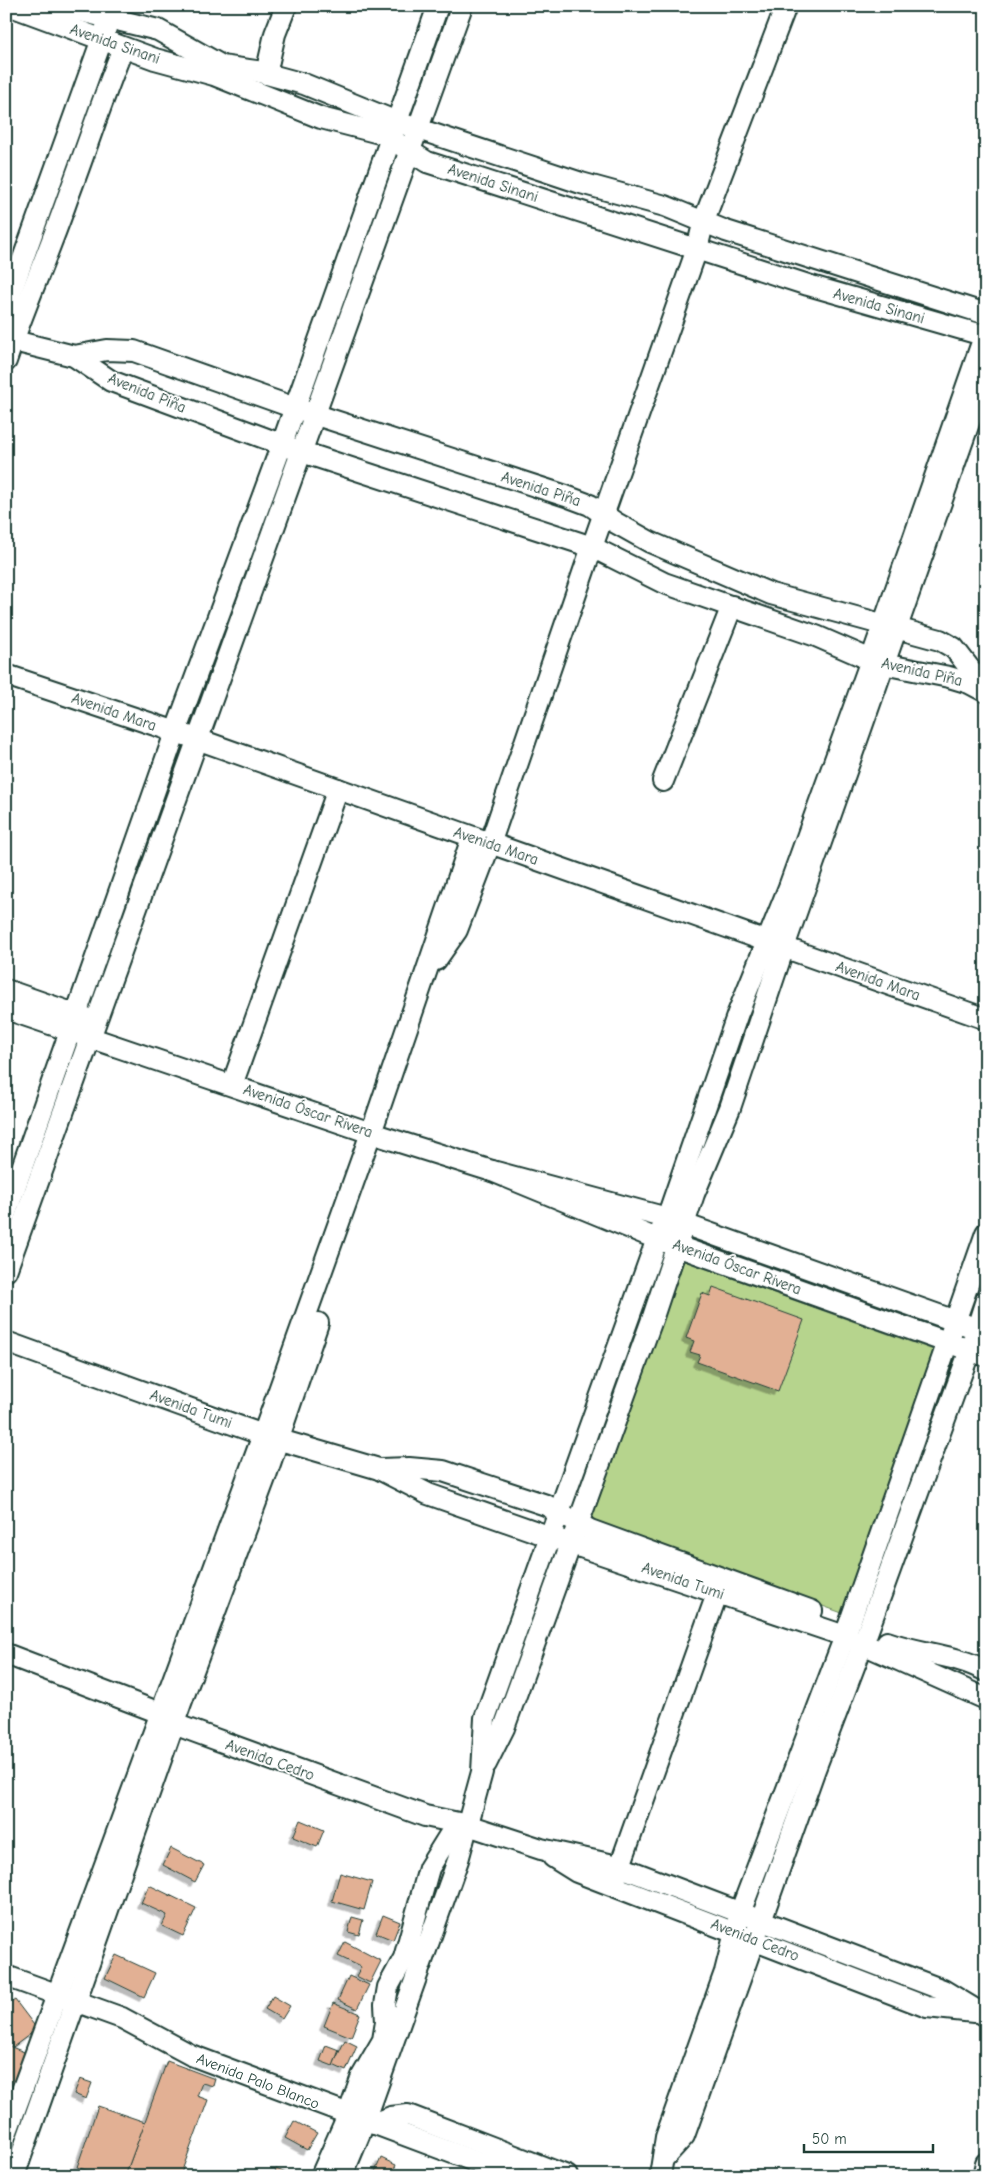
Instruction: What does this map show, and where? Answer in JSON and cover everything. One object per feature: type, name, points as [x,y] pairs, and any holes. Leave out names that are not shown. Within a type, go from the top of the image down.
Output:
[{"type":"street","name":"Avenida Sinani","points":[[11,6],[123,48],[214,75],[321,118],[382,134],[418,128],[581,182],[665,206],[704,220],[734,234],[986,314]]},
{"type":"street","name":"Avenida Sinani","points":[[60,6],[113,13],[158,30],[222,66],[266,74],[304,84],[394,131],[410,152],[426,162],[808,285],[985,334]]},
{"type":"street","points":[[266,74],[275,34],[286,6]]},
{"type":"street","points":[[6,1213],[175,733],[282,444],[438,6]]},
{"type":"street","points":[[6,1272],[462,6]]},
{"type":"street","points":[[14,2176],[67,1998],[377,1135],[424,976],[457,930],[481,841],[592,546],[697,249],[704,220],[786,6]]},
{"type":"street","points":[[7,300],[100,40],[113,13]]},
{"type":"street","points":[[6,361],[10,340],[68,198],[98,108],[123,48]]},
{"type":"street","points":[[891,625],[985,334]]},
{"type":"street","name":"Avenida Piña","points":[[10,340],[74,356],[112,381],[302,452],[592,546],[664,583],[816,636],[878,662],[949,677],[969,683],[986,692]]},
{"type":"street","name":"Avenida Piña","points":[[74,356],[107,350],[134,350],[294,408],[315,413],[395,442],[566,496],[590,505],[650,542],[771,594],[891,625],[940,640],[954,648],[974,674],[986,678]]},
{"type":"street","points":[[482,1772],[504,1728],[579,1524],[677,1246],[676,1221],[738,1013],[776,944],[789,887],[878,662],[986,375]]},
{"type":"street","points":[[663,781],[732,606]]},
{"type":"street","name":"Avenida Mara","points":[[6,675],[338,789],[986,1020]]},
{"type":"street","points":[[232,1085],[338,789]]},
{"type":"street","name":"Avenida Óscar Rivera","points":[[6,990],[73,1023]]},
{"type":"street","name":"Avenida Óscar Rivera","points":[[6,1010],[73,1023],[93,1029],[125,1048],[377,1135],[492,1171],[676,1221],[981,1330]]},
{"type":"street","name":"Avenida Óscar Rivera","points":[[492,1171],[657,1239],[978,1353]]},
{"type":"street","points":[[342,2176],[362,2120],[362,2076],[383,2040],[388,1987],[404,1958],[429,1868],[452,1831],[468,1825],[482,1772],[486,1718],[657,1239],[676,1221]]},
{"type":"street","points":[[661,2167],[684,2136],[757,1930],[856,1634],[954,1320],[986,1233]]},
{"type":"street","points":[[661,2167],[666,2137],[725,1972],[738,1923],[856,1634],[978,1353],[986,1300]]},
{"type":"street","name":"Avenida Tumi","points":[[6,1342],[270,1437],[378,1469],[428,1494],[571,1544],[720,1585]]},
{"type":"street","name":"Avenida Tumi","points":[[378,1469],[409,1468],[442,1471],[560,1511],[590,1530],[720,1585],[856,1634],[967,1662],[986,1671]]},
{"type":"street","points":[[616,1876],[720,1585]]},
{"type":"street","name":"Avenida Tumi","points":[[856,1634],[986,1699]]},
{"type":"street","name":"Avenida Cedro","points":[[6,1654],[167,1719],[425,1816],[468,1825],[541,1850],[578,1872],[616,1876],[757,1930],[927,2007],[981,2014]]},
{"type":"street","name":"Avenida Palo Blanco","points":[[6,1976],[122,2018],[191,2055],[514,2176]]},
{"type":"street","points":[[6,2134],[67,1998]]},
{"type":"street","points":[[321,2176],[362,2120],[408,2115],[567,2176]]},
{"type":"street","points":[[983,2176],[986,2164]]},
{"type":"green space","points":[[684,1261],[936,1351],[842,1613],[590,1522]]},
{"type":"building","points":[[713,1287],[804,1320],[778,1391],[697,1362],[700,1355],[690,1352],[694,1341],[686,1338],[702,1293],[710,1296]]},
{"type":"building","points":[[300,1820],[324,1830],[317,1847],[293,1837]]},
{"type":"building","points":[[171,1848],[204,1865],[195,1882],[163,1865]]},
{"type":"building","points":[[340,1873],[372,1882],[364,1910],[332,1901]]},
{"type":"building","points":[[149,1885],[196,1908],[183,1936],[162,1926],[167,1915],[141,1903]]},
{"type":"building","points":[[383,1915],[400,1922],[393,1940],[376,1933]]},
{"type":"building","points":[[352,1917],[363,1920],[359,1935],[348,1932]]},
{"type":"building","points":[[345,1942],[381,1961],[370,1983],[356,1976],[361,1967],[338,1956]]},
{"type":"building","points":[[116,1955],[155,1973],[144,1997],[105,1978]]},
{"type":"building","points":[[349,1976],[369,1985],[357,2009],[338,2000]]},
{"type":"building","points":[[273,1996],[290,2006],[282,2019],[265,2009]]},
{"type":"building","points":[[15,2000],[37,2029],[13,2047],[6,2038],[6,2006]]},
{"type":"building","points":[[333,2003],[360,2014],[351,2037],[324,2026]]},
{"type":"building","points":[[345,2040],[357,2046],[346,2071],[333,2065]]},
{"type":"building","points":[[6,2045],[27,2053],[6,2109]]},
{"type":"building","points":[[326,2045],[339,2050],[333,2066],[320,2061]]},
{"type":"building","points":[[167,2061],[215,2079],[213,2086],[202,2083],[197,2096],[208,2100],[180,2176],[125,2176]]},
{"type":"building","points":[[80,2079],[92,2083],[86,2099],[74,2094]]},
{"type":"building","points":[[98,2106],[145,2122],[125,2176],[103,2176],[77,2167]]},
{"type":"building","points":[[294,2121],[317,2133],[307,2150],[285,2138]]},
{"type":"building","points":[[381,2158],[396,2165],[391,2176],[374,2174]]},
{"type":"building","points":[[276,2169],[294,2176],[274,2176]]}]
